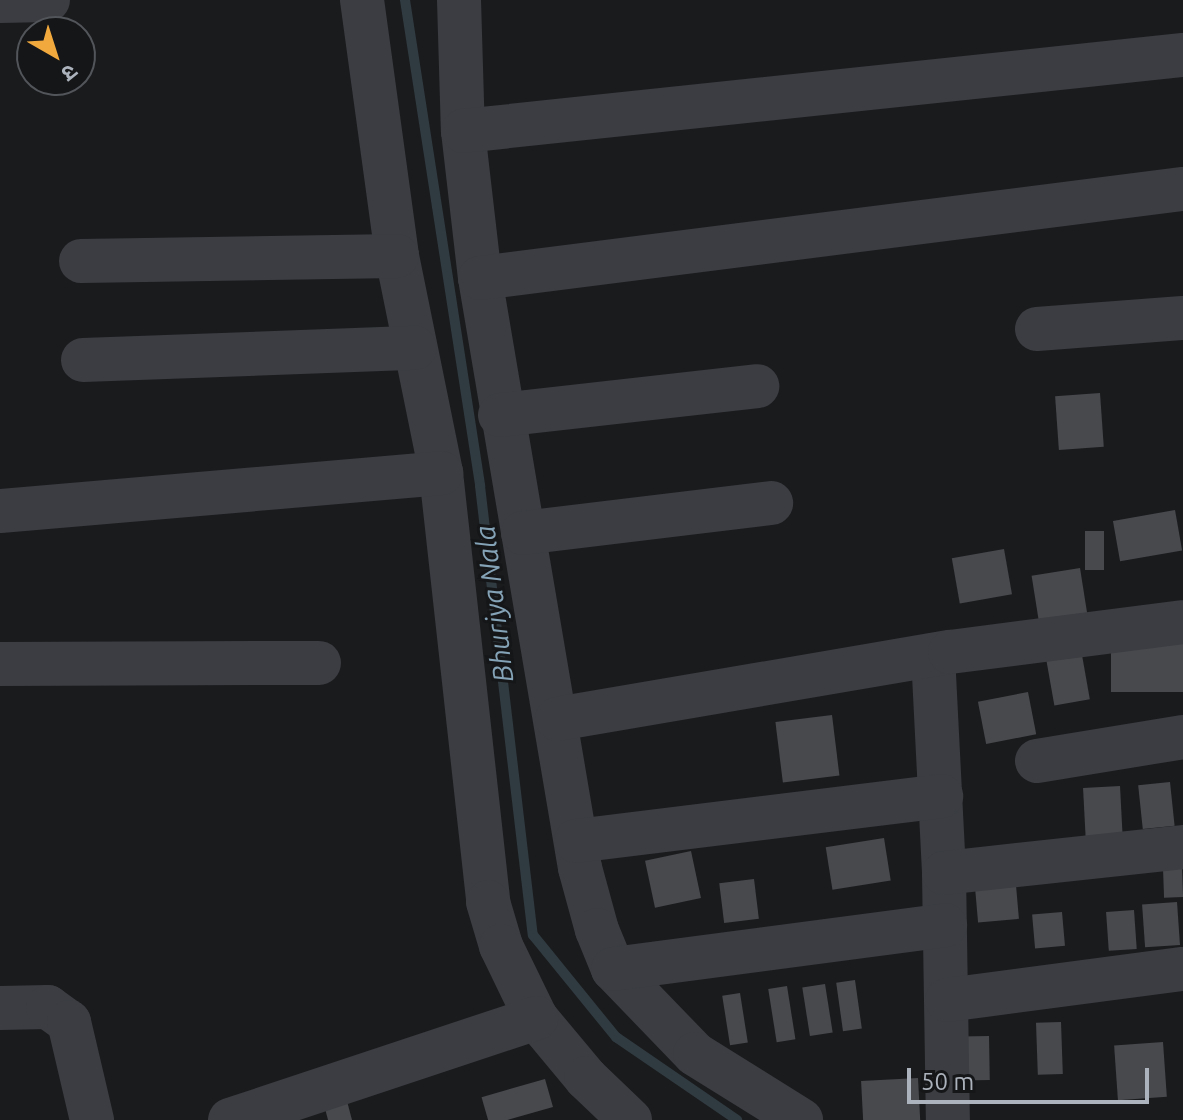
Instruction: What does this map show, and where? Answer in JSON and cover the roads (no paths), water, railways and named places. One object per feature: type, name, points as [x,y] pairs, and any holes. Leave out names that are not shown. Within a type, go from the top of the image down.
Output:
[{"type":"street","points":[[0,1],[48,0]]},
{"type":"street","points":[[362,0],[397,256],[441,473],[478,849],[501,946],[536,1018],[622,1118]]},
{"type":"street","points":[[459,0],[463,131],[500,415],[557,719],[576,841],[597,930],[613,969],[695,1054],[801,1120]]},
{"type":"street","points":[[463,131],[1183,55]]},
{"type":"street","points":[[480,278],[1183,189]]},
{"type":"street","points":[[81,261],[397,256]]},
{"type":"street","points":[[1037,329],[1183,318]]},
{"type":"street","points":[[83,360],[415,348]]},
{"type":"street","points":[[500,415],[757,386]]},
{"type":"street","points":[[0,511],[441,473]]},
{"type":"street","points":[[523,533],[771,503]]},
{"type":"street","points":[[557,719],[933,655],[1183,622]]},
{"type":"street","points":[[933,655],[944,873],[948,1120]]},
{"type":"street","points":[[0,664],[319,663]]},
{"type":"street","points":[[1037,761],[1183,737]]},
{"type":"street","points":[[576,841],[941,796]]},
{"type":"street","points":[[944,873],[1183,847]]},
{"type":"street","points":[[613,969],[945,925]]},
{"type":"street","points":[[947,1000],[1183,969]]},
{"type":"street","points":[[0,1008],[48,1007],[69,1022],[92,1120]]},
{"type":"street","points":[[230,1120],[536,1018]]},
{"type":"waterway","name":"Bhuriya Nala","points":[[405,0],[480,486],[533,935],[616,1037],[737,1120]]}]
